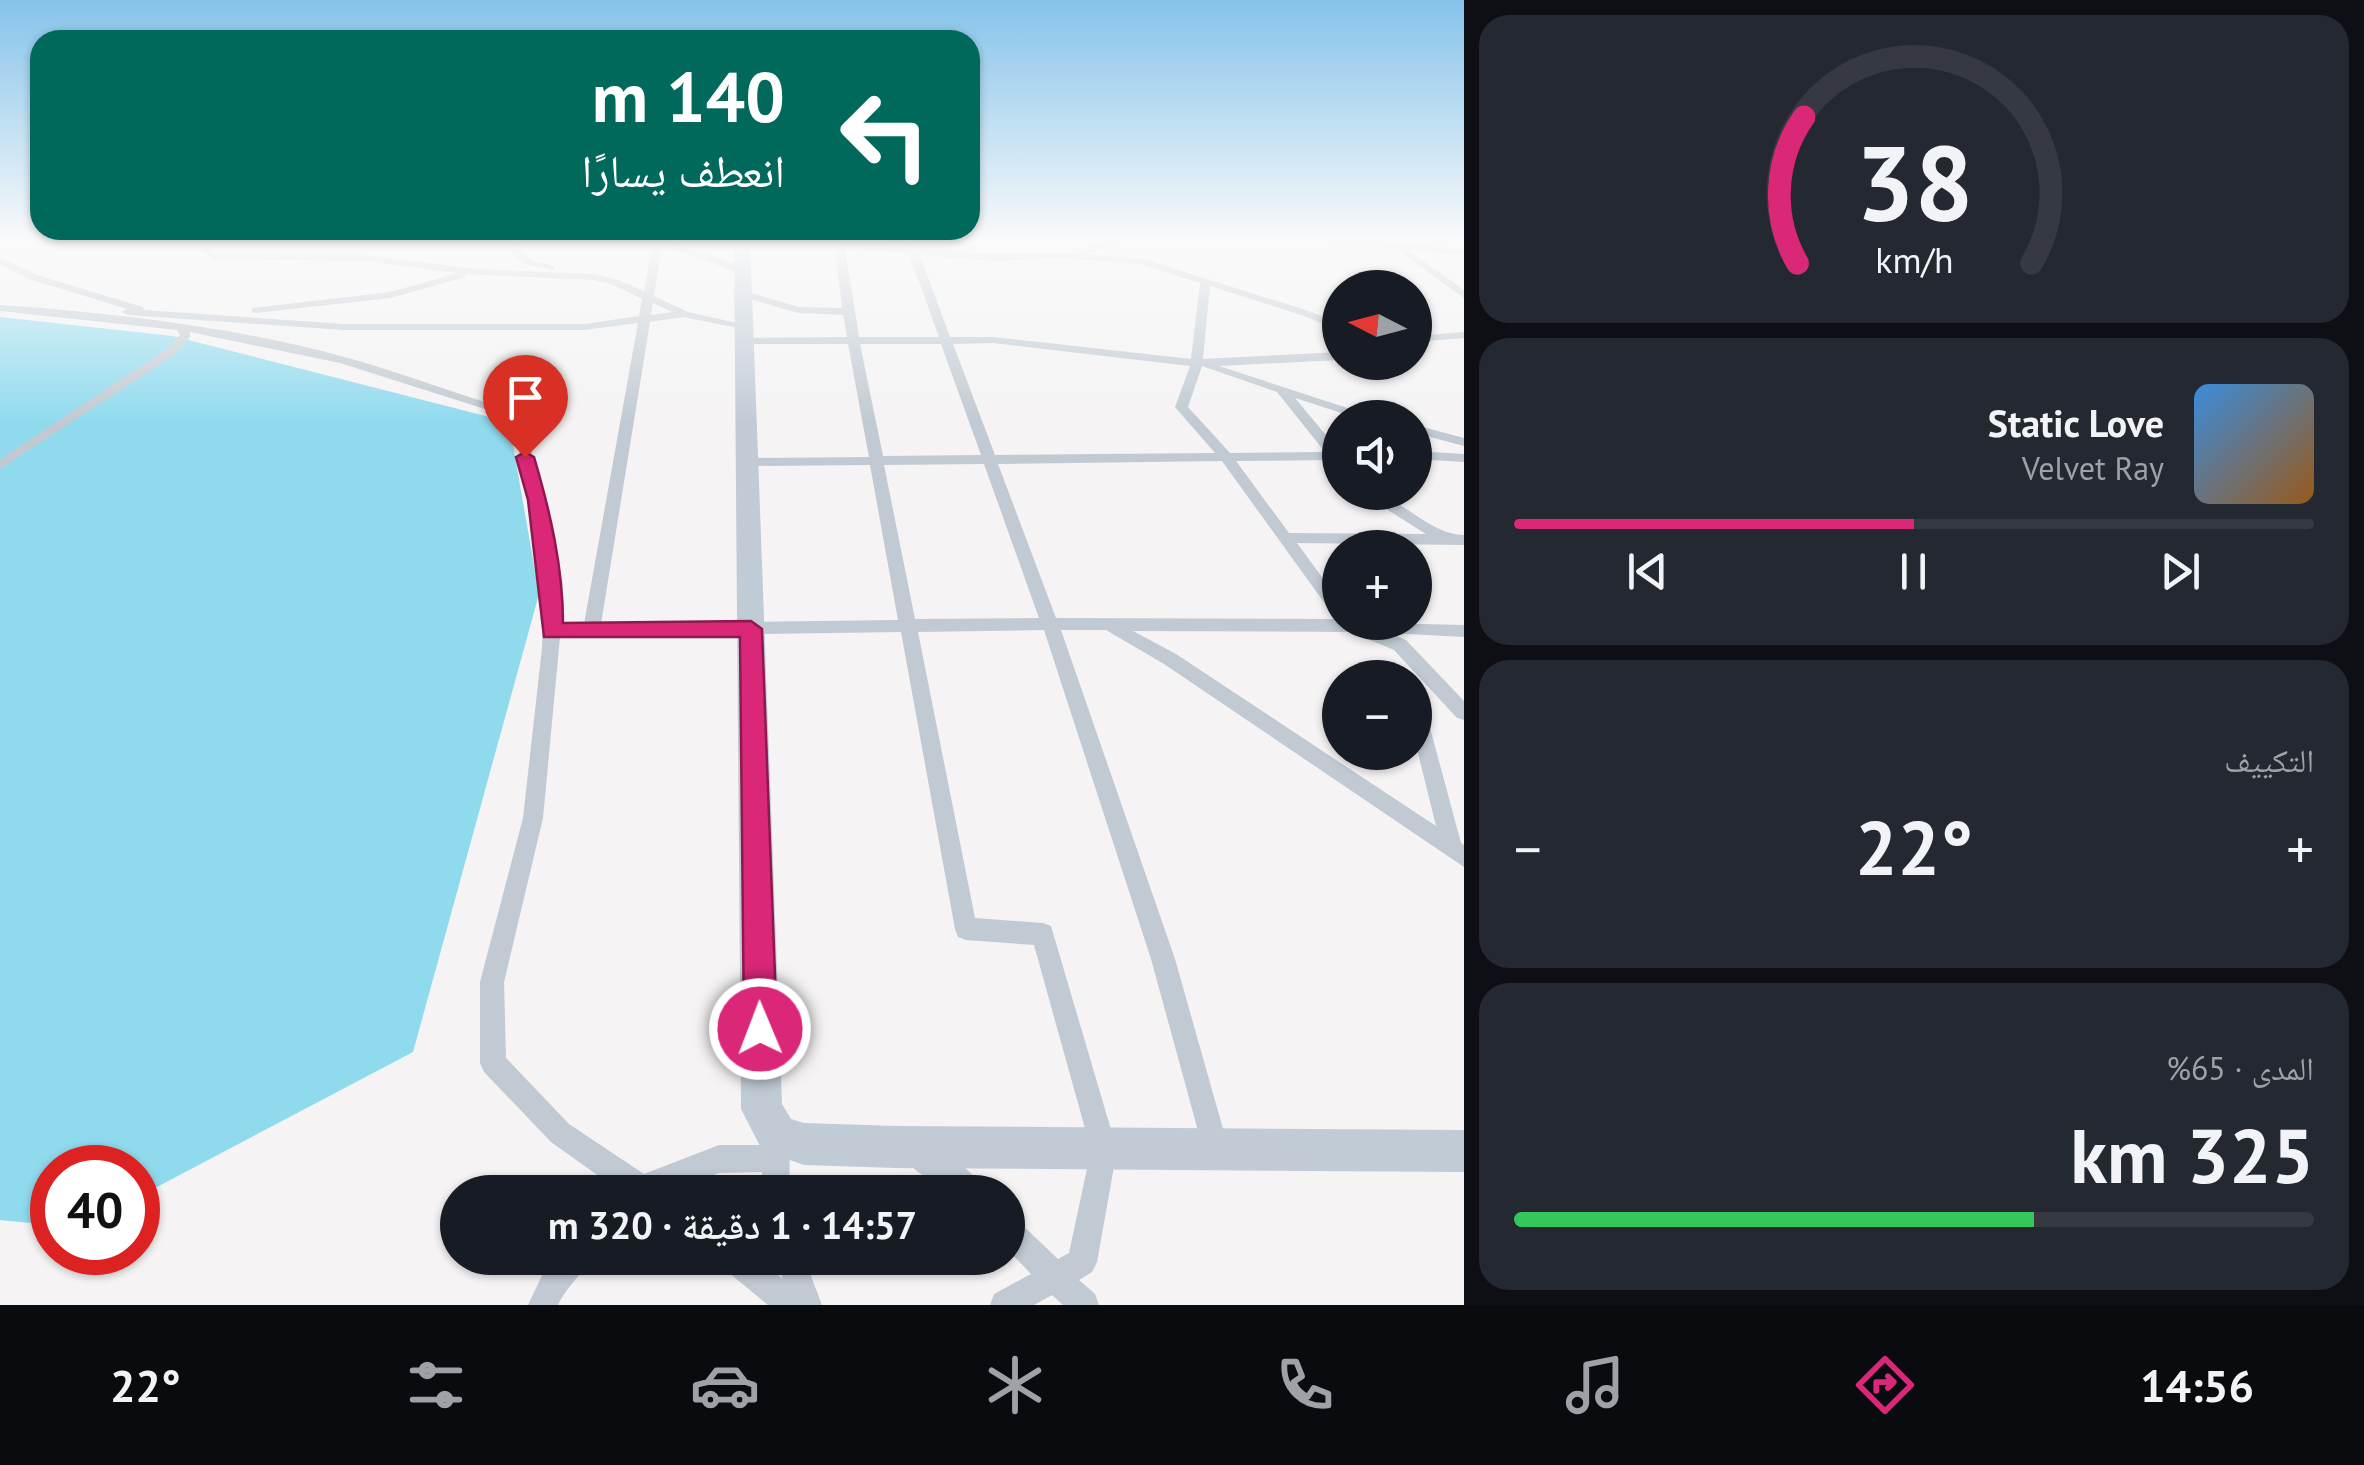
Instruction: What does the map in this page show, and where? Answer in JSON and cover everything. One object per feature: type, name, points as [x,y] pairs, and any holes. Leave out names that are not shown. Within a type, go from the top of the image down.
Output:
[{"type":"street","points":[[0,465],[170,353],[186,336],[181,328],[144,310],[113,301]]},
{"type":"street","points":[[204,315],[336,301]]},
{"type":"street","points":[[592,630],[647,301]]},
{"type":"street","points":[[658,301],[683,314]]},
{"type":"street","points":[[88,315],[144,310],[344,327],[584,327],[683,314],[722,301]]},
{"type":"street","points":[[743,301],[762,1108],[777,1147],[776,1175]]},
{"type":"street","points":[[760,301],[856,341],[1052,344],[1197,363],[1322,357]]},
{"type":"street","points":[[767,301],[798,310],[848,312]]},
{"type":"street","points":[[847,301],[966,929],[1043,934],[1104,1150],[1082,1262],[1004,1305]]},
{"type":"street","points":[[928,301],[1050,624],[1162,960],[1216,1150]]},
{"type":"street","points":[[1203,301],[1197,363],[1181,407],[1227,458],[1322,589]]},
{"type":"street","points":[[1260,301],[1322,322]]},
{"type":"street","points":[[0,308],[181,328],[347,362],[481,408],[519,416],[550,579],[552,631],[534,818],[492,982],[493,1063],[560,1133],[618,1175]]},
{"type":"street","points":[[1432,338],[1464,336]]},
{"type":"street","points":[[1256,360],[1322,438]]},
{"type":"street","points":[[1197,363],[1322,403]]},
{"type":"street","points":[[1432,434],[1464,442]]},
{"type":"street","points":[[1456,457],[1464,473]]},
{"type":"street","points":[[747,462],[1322,458]]},
{"type":"street","points":[[1396,510],[1464,551]]},
{"type":"street","points":[[1285,538],[1464,540]]},
{"type":"street","points":[[552,631],[1322,621]]},
{"type":"street","points":[[1108,624],[1170,659],[1458,853]]},
{"type":"street","points":[[1432,628],[1464,631]]},
{"type":"street","points":[[1389,640],[1400,645],[1464,713]]},
{"type":"street","points":[[1400,645],[1404,660]]},
{"type":"street","points":[[1432,762],[1458,853]]},
{"type":"street","points":[[680,1175],[719,1159],[804,1144],[1464,1151]]},
{"type":"street","points":[[896,1147],[952,1175]]},
{"type":"street","points":[[1025,1248],[1084,1305]]},
{"type":"street","points":[[543,1305],[559,1275]]},
{"type":"street","points":[[754,1275],[792,1305]]},
{"type":"street","points":[[796,1275],[807,1305]]},
{"type":"water","points":[[0,317],[173,336],[509,422],[539,594],[413,1052],[160,1185],[160,1145],[30,1145],[30,1223],[0,1220]]},
{"type":"route","points":[[525,457],[537,500],[552,594],[552,631],[751,629],[760,1029]]}]
